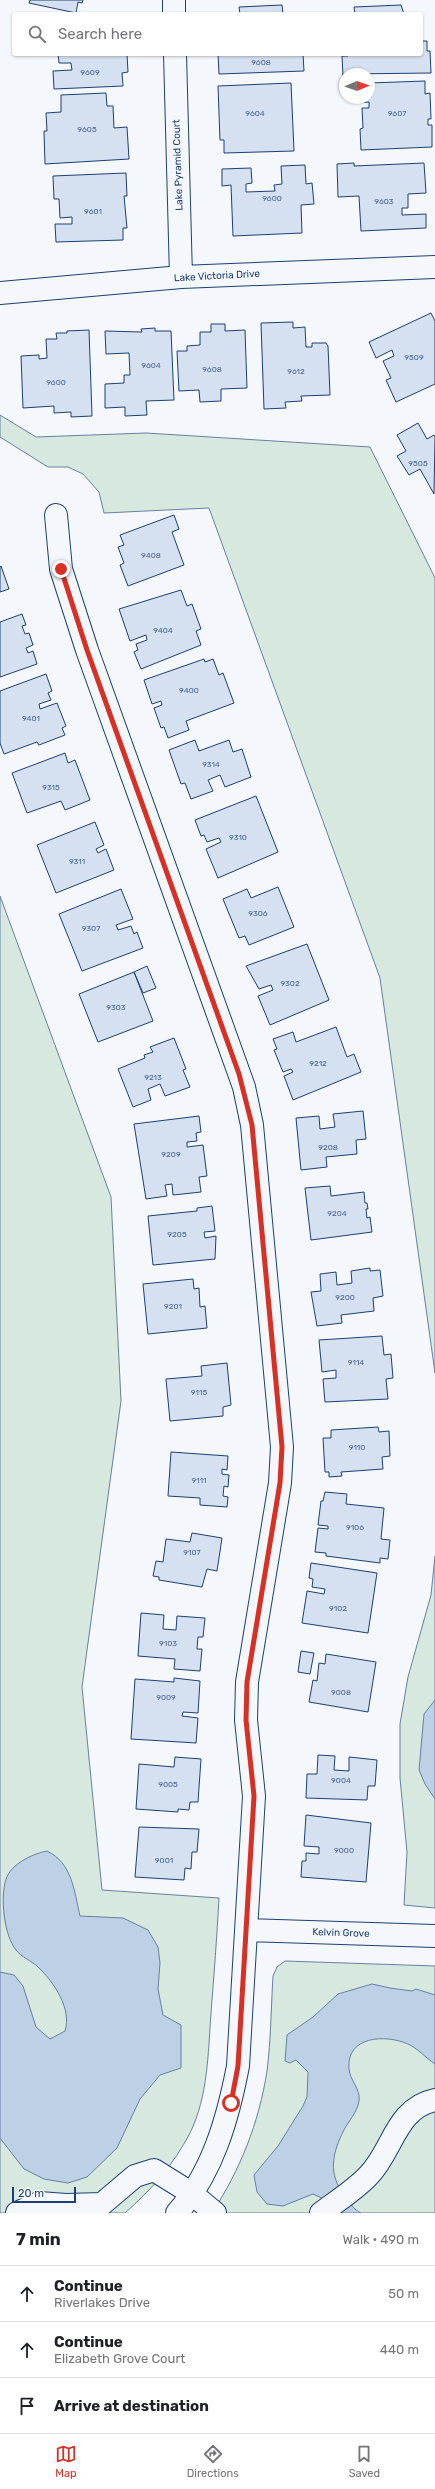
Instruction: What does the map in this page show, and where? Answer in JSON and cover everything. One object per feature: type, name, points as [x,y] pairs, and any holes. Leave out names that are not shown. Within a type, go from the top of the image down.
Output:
[{"type":"street","points":[[174,0],[174,12]]},
{"type":"street","name":"Lake Pyramid Court","points":[[175,56],[181,276]]},
{"type":"street","name":"Lake Victoria Drive","points":[[0,293],[181,276],[435,267]]},
{"type":"street","points":[[56,515],[64,576],[87,650],[239,1074],[252,1125],[282,1447],[280,1483],[247,1682],[246,1720],[254,1796],[238,2066],[231,2103],[220,2138],[203,2175],[177,2213]]},
{"type":"street","name":"Kelvin Grove","points":[[246,1930],[435,1936]]},
{"type":"street","points":[[321,2213],[357,2186],[370,2174],[400,2122],[411,2111],[435,2100]]},
{"type":"street","points":[[17,2213],[39,2203],[66,2205],[102,2204],[135,2176],[154,2170],[191,2193],[215,2213]]},
{"type":"shaded area","points":[[0,415],[36,437],[146,433],[370,447],[435,578],[435,1373],[380,978],[209,508],[104,513],[99,492],[83,474],[68,467],[48,467],[0,437]]},
{"type":"shaded area","points":[[0,896],[111,1197],[121,1401],[82,1687],[102,1890],[219,1898],[208,2059],[204,2090],[196,2119],[184,2144],[169,2166],[153,2186],[125,2213],[0,2213]]},
{"type":"shaded area","points":[[435,1556],[435,1908],[404,1905],[407,1852],[400,1778],[400,1724],[408,1677],[431,1595]]},
{"type":"shaded area","points":[[285,1961],[435,1966],[435,2213],[212,2213],[240,2163],[259,2109],[267,2071],[273,1976],[277,1967]]},
{"type":"water","points":[[435,1700],[435,1799],[425,1784],[419,1770],[424,1714]]},
{"type":"water","points":[[47,1851],[55,1856],[67,1870],[74,1887],[80,1916],[123,1918],[148,1930],[158,1947],[160,1963],[158,1989],[163,2015],[181,2025],[181,2068],[160,2075],[140,2099],[117,2148],[87,2177],[68,2183],[44,2179],[24,2169],[0,2138],[0,1972],[14,1975],[23,1986],[36,2027],[50,2039],[65,2031],[67,2023],[64,2005],[60,1996],[44,1973],[16,1950],[9,1935],[4,1916],[4,1887],[6,1879],[12,1869],[23,1860]]},
{"type":"water","points":[[372,1984],[412,1991],[416,1989],[435,1995],[435,2064],[408,2044],[389,2039],[369,2040],[360,2044],[354,2050],[350,2058],[349,2069],[357,2089],[359,2101],[357,2109],[344,2130],[337,2147],[334,2171],[339,2187],[344,2195],[354,2208],[361,2213],[336,2213],[328,2201],[313,2194],[283,2206],[267,2204],[257,2192],[254,2175],[278,2146],[307,2097],[308,2072],[296,2060],[290,2063],[285,2061],[287,2035],[313,2017],[338,1994]]},
{"type":"building","points":[[30,0],[83,0],[82,3],[78,2],[76,12],[29,3]]},
{"type":"building","points":[[282,5],[283,12],[240,12],[239,7]]},
{"type":"building","points":[[401,5],[403,12],[355,12],[354,7]]},
{"type":"building","points":[[423,41],[427,41],[427,51],[430,51],[431,73],[375,74],[375,68],[343,68],[342,56],[423,56]]},
{"type":"building","points":[[58,56],[127,56],[128,72],[122,73],[123,86],[54,89],[53,71],[72,70],[71,63],[59,63]]},
{"type":"building","points":[[218,56],[303,56],[304,71],[219,74]]},
{"type":"building","points":[[425,81],[425,94],[430,93],[431,119],[428,119],[428,125],[432,125],[432,147],[361,150],[360,129],[363,128],[362,108],[369,108],[369,104],[375,104],[375,83]]},
{"type":"building","points":[[291,83],[294,151],[224,153],[224,140],[220,140],[218,86]]},
{"type":"building","points":[[106,93],[107,106],[113,106],[114,128],[127,127],[129,159],[45,164],[44,131],[47,131],[46,113],[61,112],[61,95]]},
{"type":"building","points":[[354,163],[354,166],[424,163],[426,193],[408,194],[408,208],[402,208],[402,215],[426,214],[426,228],[361,231],[359,196],[338,197],[337,164]]},
{"type":"building","points":[[305,165],[306,184],[312,183],[314,204],[301,205],[302,233],[233,236],[231,185],[222,186],[222,169],[251,168],[252,183],[246,184],[246,192],[275,191],[274,185],[282,184],[281,166]]},
{"type":"building","points":[[126,173],[127,196],[124,196],[127,228],[123,228],[123,240],[56,242],[55,224],[72,224],[72,217],[60,218],[59,199],[54,199],[53,176]]},
{"type":"building","points":[[431,313],[435,321],[435,384],[396,402],[386,380],[391,378],[383,361],[394,356],[392,350],[376,358],[369,342]]},
{"type":"building","points":[[293,322],[293,328],[305,327],[306,347],[312,347],[312,343],[326,343],[328,346],[330,395],[301,396],[302,401],[285,402],[286,408],[264,409],[261,323]]},
{"type":"building","points":[[211,324],[225,324],[225,331],[245,330],[247,388],[221,389],[221,401],[200,402],[199,390],[179,391],[177,351],[187,351],[187,346],[200,345],[200,332],[211,332]]},
{"type":"building","points":[[155,328],[155,331],[171,331],[174,400],[146,401],[147,415],[125,416],[125,407],[105,408],[105,384],[124,383],[124,375],[130,375],[129,353],[106,354],[105,331],[142,332],[141,329]]},
{"type":"building","points":[[89,330],[92,416],[71,417],[71,412],[54,413],[54,406],[23,408],[21,356],[39,355],[39,359],[47,358],[46,339],[57,339],[56,333]]},
{"type":"building","points":[[418,423],[427,439],[434,435],[435,437],[434,494],[420,469],[409,475],[397,456],[406,451],[397,435]]},
{"type":"building","points":[[174,515],[179,529],[172,532],[184,565],[128,586],[120,565],[124,563],[118,547],[124,545],[120,535]]},
{"type":"building","points":[[1,566],[9,589],[0,592],[0,567]]},
{"type":"building","points":[[181,590],[187,606],[192,604],[201,629],[196,631],[201,645],[141,669],[134,652],[138,650],[136,644],[147,640],[146,635],[130,641],[119,609]]},
{"type":"building","points":[[22,614],[26,625],[22,626],[25,634],[29,633],[33,645],[26,648],[28,653],[33,651],[37,664],[0,677],[0,622]]},
{"type":"building","points":[[204,659],[205,662],[213,659],[219,675],[223,673],[234,703],[186,721],[189,730],[168,738],[164,727],[161,728],[154,708],[162,705],[161,701],[152,704],[144,680]]},
{"type":"building","points":[[46,674],[52,691],[48,693],[51,700],[39,704],[40,709],[57,703],[66,726],[62,728],[65,735],[39,745],[37,742],[4,754],[0,743],[0,691]]},
{"type":"building","points":[[195,740],[199,751],[229,740],[233,752],[242,749],[251,777],[225,787],[220,775],[208,780],[213,791],[191,799],[185,783],[181,784],[169,750]]},
{"type":"building","points":[[65,753],[68,763],[75,760],[90,800],[65,810],[61,801],[27,813],[12,773]]},
{"type":"building","points":[[256,796],[278,852],[218,878],[206,849],[221,842],[219,838],[207,842],[204,835],[201,836],[195,820]]},
{"type":"building","points":[[95,822],[104,845],[96,849],[98,853],[106,849],[114,870],[56,893],[37,845]]},
{"type":"building","points":[[278,887],[294,927],[249,945],[245,936],[239,938],[223,899],[247,889],[251,898]]},
{"type":"building","points":[[121,889],[133,919],[116,925],[118,930],[131,926],[134,934],[137,932],[143,948],[82,971],[59,914]]},
{"type":"building","points":[[307,944],[329,1000],[270,1025],[258,996],[273,990],[271,985],[259,989],[246,966]]},
{"type":"building","points":[[147,966],[156,988],[143,993],[134,972]]},
{"type":"building","points":[[134,972],[153,1021],[98,1042],[79,994]]},
{"type":"building","points":[[336,1027],[347,1057],[354,1054],[361,1072],[293,1100],[284,1076],[293,1072],[291,1069],[283,1072],[274,1050],[277,1049],[273,1039],[293,1032],[296,1042]]},
{"type":"building","points":[[174,1038],[186,1069],[183,1070],[190,1087],[165,1096],[160,1084],[148,1089],[151,1100],[133,1107],[118,1069],[145,1058],[144,1055],[153,1052],[150,1047]]},
{"type":"building","points":[[363,1111],[366,1139],[356,1140],[357,1154],[326,1157],[327,1167],[301,1170],[296,1118],[319,1116],[320,1129],[335,1127],[333,1114]]},
{"type":"building","points":[[199,1116],[201,1132],[196,1133],[197,1141],[187,1142],[187,1147],[203,1145],[207,1176],[199,1177],[201,1192],[173,1195],[172,1184],[165,1185],[167,1196],[146,1199],[134,1124]]},
{"type":"building","points":[[330,1186],[331,1196],[364,1192],[365,1203],[367,1203],[368,1209],[366,1209],[367,1218],[370,1217],[372,1232],[311,1240],[305,1188]]},
{"type":"building","points":[[212,1206],[215,1231],[204,1232],[205,1238],[216,1236],[215,1259],[153,1265],[148,1216],[197,1211],[197,1208]]},
{"type":"building","points":[[370,1268],[370,1271],[380,1270],[383,1296],[373,1298],[374,1311],[341,1315],[342,1323],[317,1326],[311,1292],[321,1291],[320,1274],[336,1272],[337,1285],[352,1283],[351,1271]]},
{"type":"building","points":[[193,1279],[194,1289],[199,1288],[200,1307],[205,1306],[207,1328],[148,1334],[143,1284]]},
{"type":"building","points":[[382,1336],[384,1355],[391,1354],[393,1378],[386,1379],[388,1399],[325,1402],[323,1379],[336,1378],[336,1370],[322,1372],[319,1340]]},
{"type":"building","points":[[227,1363],[231,1405],[223,1407],[223,1416],[170,1421],[166,1379],[202,1376],[201,1366]]},
{"type":"building","points":[[378,1427],[379,1432],[389,1431],[390,1456],[382,1457],[383,1469],[341,1472],[342,1476],[329,1477],[329,1472],[325,1472],[323,1438],[331,1438],[331,1430]]},
{"type":"building","points":[[171,1452],[228,1456],[227,1470],[222,1469],[222,1474],[229,1475],[228,1487],[224,1486],[223,1496],[228,1497],[227,1507],[200,1505],[200,1498],[168,1496]]},
{"type":"building","points":[[325,1492],[347,1494],[346,1504],[384,1508],[381,1539],[390,1540],[388,1559],[380,1558],[380,1563],[326,1556],[326,1553],[315,1552],[318,1528],[328,1529],[328,1526],[318,1525],[321,1501],[323,1501]]},
{"type":"building","points":[[192,1533],[222,1538],[217,1571],[207,1569],[202,1587],[159,1580],[159,1577],[153,1576],[156,1561],[163,1562],[166,1539],[190,1542]]},
{"type":"building","points":[[311,1563],[377,1573],[368,1633],[302,1623],[307,1591],[324,1594],[325,1589],[312,1587],[313,1579],[309,1578]]},
{"type":"building","points":[[141,1613],[164,1615],[163,1629],[176,1630],[177,1616],[205,1618],[203,1637],[198,1637],[197,1649],[202,1649],[200,1671],[174,1669],[175,1659],[138,1656]]},
{"type":"building","points":[[301,1651],[314,1653],[310,1674],[298,1672]]},
{"type":"building","points":[[326,1654],[376,1662],[368,1712],[309,1702],[313,1680],[317,1681],[319,1663],[325,1664]]},
{"type":"building","points":[[174,1678],[200,1681],[198,1713],[183,1712],[182,1716],[198,1718],[196,1743],[131,1739],[135,1679],[174,1682]]},
{"type":"building","points":[[318,1755],[335,1756],[334,1770],[349,1771],[349,1757],[377,1760],[375,1786],[368,1786],[367,1800],[306,1798],[307,1774],[317,1774]]},
{"type":"building","points":[[175,1757],[201,1759],[198,1802],[190,1802],[189,1810],[178,1809],[178,1812],[136,1809],[139,1764],[174,1767]]},
{"type":"building","points":[[306,1815],[371,1823],[366,1882],[301,1877],[302,1861],[306,1861],[306,1853],[319,1854],[319,1847],[304,1846]]},
{"type":"building","points":[[139,1827],[199,1829],[197,1852],[192,1852],[191,1869],[185,1868],[184,1880],[135,1877]]},
{"type":"route","points":[[61,569],[87,650],[244,1087],[252,1125],[281,1422],[282,1447],[280,1483],[247,1682],[246,1720],[254,1796],[238,2066],[231,2103]]}]
